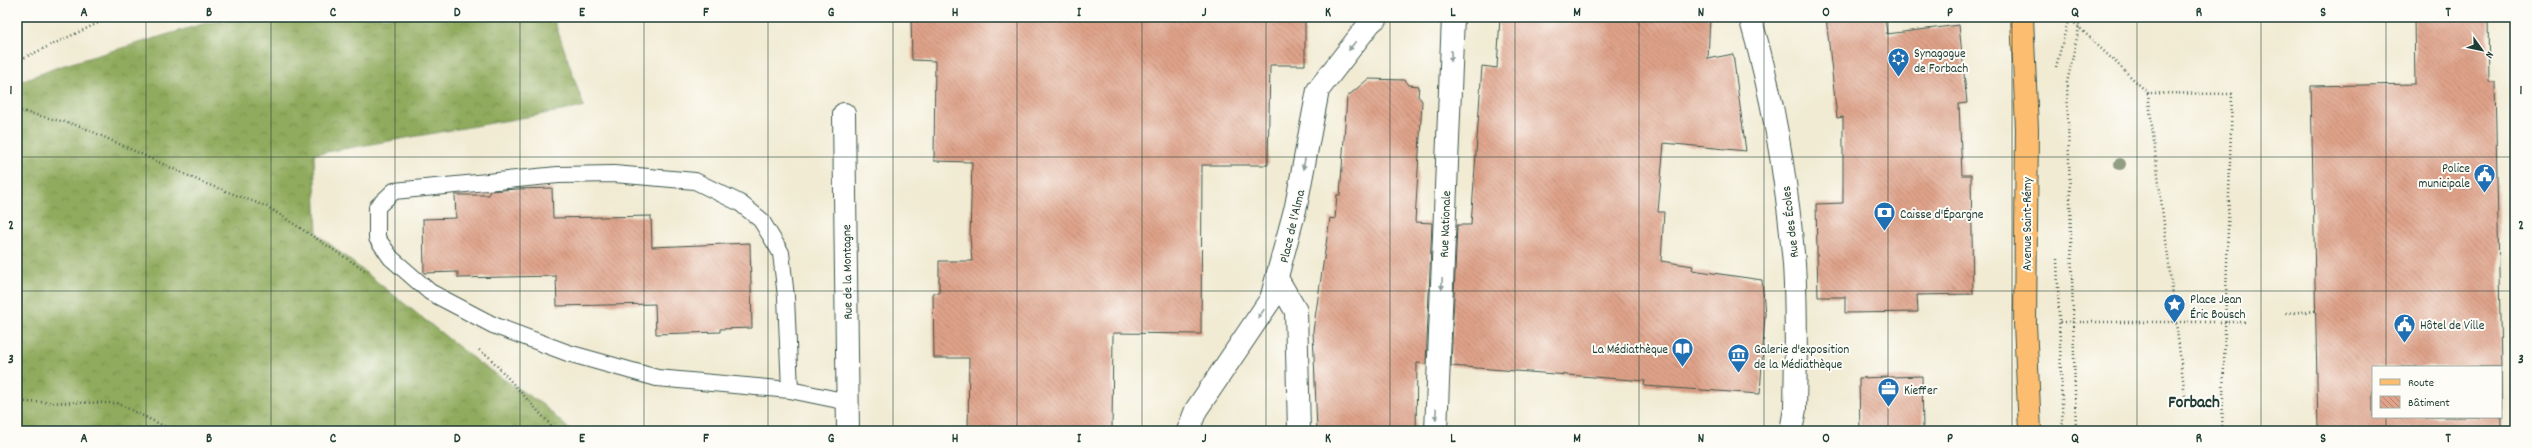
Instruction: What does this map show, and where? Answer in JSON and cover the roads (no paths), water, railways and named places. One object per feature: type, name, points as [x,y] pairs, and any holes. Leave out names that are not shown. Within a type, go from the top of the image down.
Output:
[{"type":"main road","name":"Avenue Saint-Rémy","points":[[2022,17],[2027,129],[2025,323],[2030,431]]},
{"type":"street","name":"Rue Nationale","points":[[1436,431],[1453,17]]},
{"type":"street","name":"Rue des Écoles","points":[[1750,17],[1760,53],[1774,126],[1785,189],[1794,264],[1796,401],[1792,431]]},
{"type":"street","name":"Place de l'Alma","points":[[1188,431],[1196,410],[1271,299],[1278,280],[1296,206],[1318,90],[1372,19]]},
{"type":"street","name":"Rue de la Montagne","points":[[844,114],[848,431]]},
{"type":"street","points":[[1278,280],[1296,311],[1299,431]]},
{"type":"lane","points":[[790,390],[786,297],[781,253],[761,220],[740,203],[695,181],[614,174],[558,175],[394,191],[377,207],[377,238],[391,258],[430,292],[493,325],[568,353],[657,378],[790,390],[848,402]]},
{"type":"place","name":"Synagogue de Forbach","points":[[1898,78]]},
{"type":"place","name":"Police municipale","points":[[2485,194]]},
{"type":"place","name":"Caisse d'Épargne","points":[[1885,232]]},
{"type":"place","name":"Place Jean Éric Bousch","points":[[2174,324]]},
{"type":"place","name":"Hôtel de Ville","points":[[2404,344]]},
{"type":"place","name":"La Médiathèque","points":[[1683,368]]},
{"type":"place","name":"Galerie d'exposition de la Médiathèque","points":[[1739,374]]},
{"type":"place","name":"Kieffer","points":[[1889,408]]},
{"type":"district","name":"Forbach","points":[[2194,401]]}]
